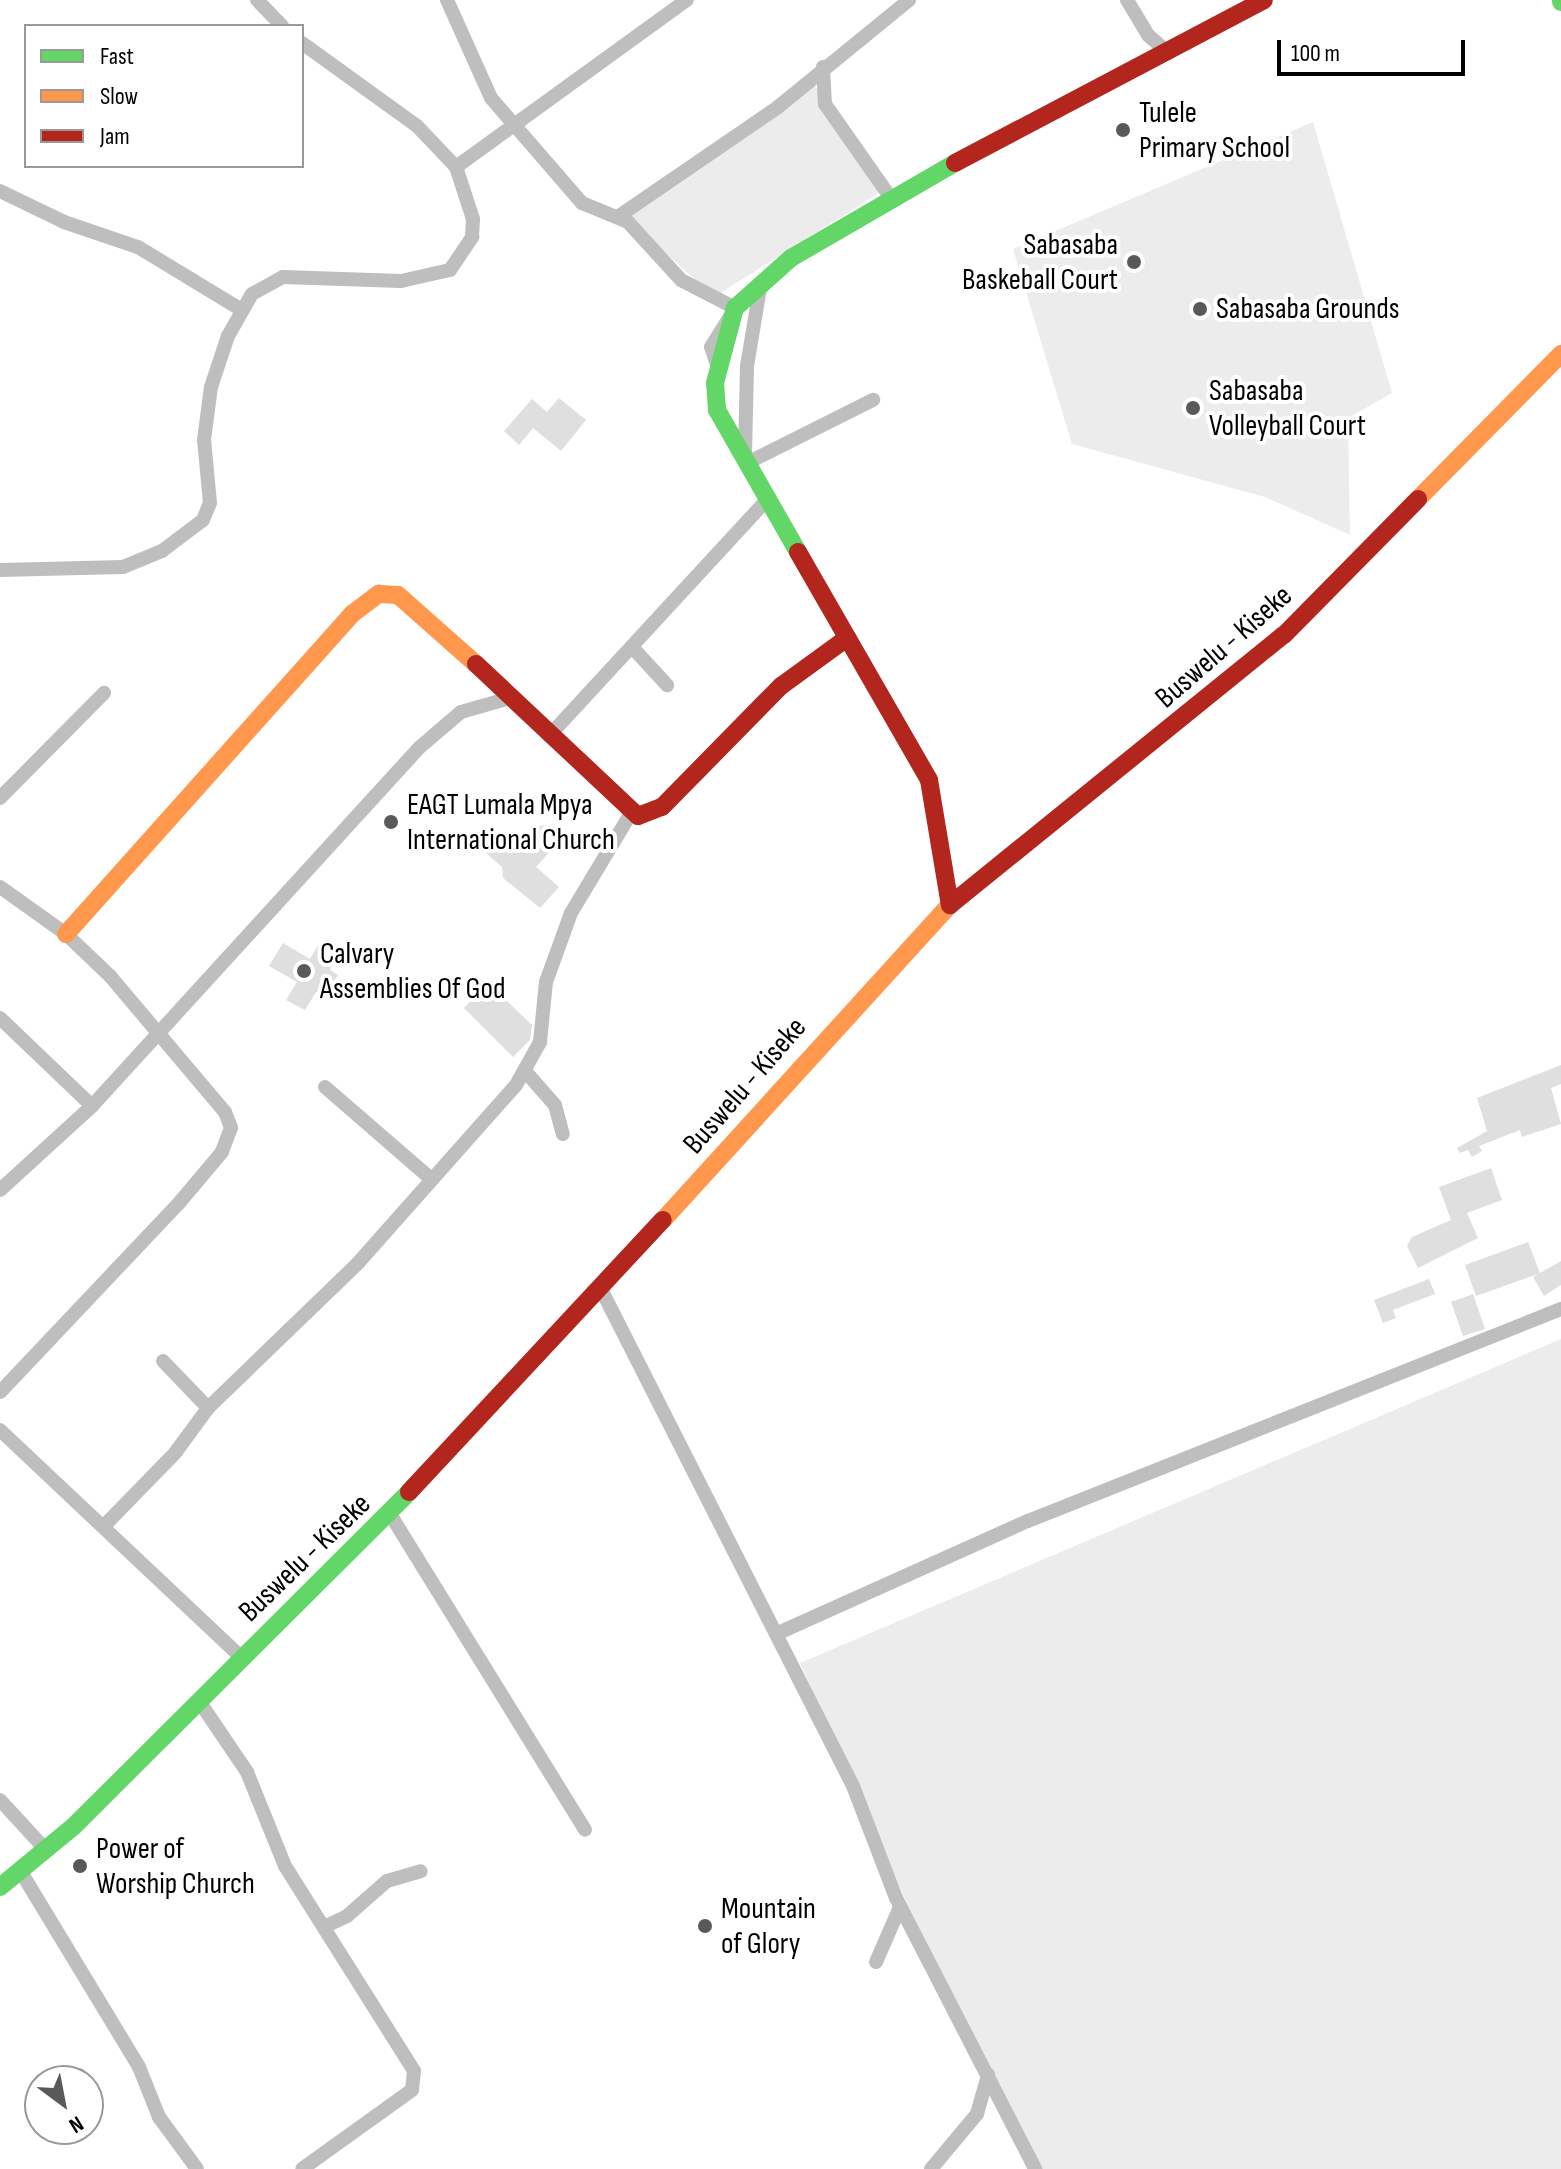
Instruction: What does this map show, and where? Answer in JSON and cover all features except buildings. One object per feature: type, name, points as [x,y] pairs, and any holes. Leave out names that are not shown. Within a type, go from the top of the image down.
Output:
[{"type":"street","points":[[257,0],[280,24]]},
{"type":"street","points":[[447,0],[472,67],[515,128],[582,203],[619,216],[681,280],[734,311]]},
{"type":"street","points":[[456,167],[515,128],[687,0]]},
{"type":"street","points":[[619,216],[778,107],[823,67],[909,0]]},
{"type":"street","points":[[1127,0],[1148,35],[1168,53]]},
{"type":"street","points":[[950,905],[929,780],[717,410],[718,368],[734,311],[765,277],[890,197],[1264,0]]},
{"type":"street","points":[[0,570],[123,567],[162,551],[203,520],[210,503],[206,414],[219,358],[240,309],[260,286],[283,277],[401,281],[450,270],[472,237],[473,219],[456,167],[417,126],[304,44]]},
{"type":"street","points":[[823,67],[825,104],[890,197]]},
{"type":"street","points":[[0,191],[161,258],[240,309]]},
{"type":"street","points":[[747,458],[752,320],[765,277]]},
{"type":"street","name":"Buswelu - Kiseke","points":[[0,1887],[46,1850],[390,1514],[603,1293],[828,1032],[950,905],[1284,635],[1561,354]]},
{"type":"street","points":[[747,458],[873,400]]},
{"type":"street","points":[[549,736],[769,498]]},
{"type":"street","points":[[66,934],[352,614],[379,594],[398,595],[421,613],[631,813],[658,811],[781,686],[847,638]]},
{"type":"street","points":[[632,647],[667,685]]},
{"type":"street","points":[[0,798],[104,693]]},
{"type":"street","points":[[0,1190],[92,1106],[155,1033],[444,724],[461,712],[510,698]]},
{"type":"street","points":[[105,1525],[173,1456],[208,1408],[358,1263],[429,1177],[525,1071],[540,1042],[546,982],[571,913],[631,813]]},
{"type":"street","points":[[0,887],[66,934],[230,1119],[226,1144],[54,1341],[0,1392]]},
{"type":"street","points":[[0,1018],[92,1106]]},
{"type":"street","points":[[525,1071],[555,1105],[563,1134]]},
{"type":"street","points":[[325,1087],[429,1177]]},
{"type":"street","points":[[603,1293],[853,1786],[900,1907],[1035,2169]]},
{"type":"street","points":[[776,1634],[1028,1521],[1561,1309]]},
{"type":"street","points":[[163,1361],[208,1408]]},
{"type":"street","points":[[0,1430],[105,1525],[242,1658]]},
{"type":"street","points":[[390,1514],[585,1830]]},
{"type":"street","points":[[199,1701],[237,1753],[274,1846],[326,1926],[416,2081],[412,2090],[302,2169]]},
{"type":"street","points":[[0,1800],[46,1850]]},
{"type":"street","points":[[326,1926],[347,1916],[387,1881],[421,1871]]},
{"type":"street","points":[[21,1872],[139,2067],[159,2117],[197,2169]]},
{"type":"street","points":[[876,1962],[881,1938],[900,1907]]},
{"type":"street","points":[[931,2169],[977,2114],[988,2074]]},
{"type":"shaded area","points":[[813,83],[885,189],[714,297],[622,213]]},
{"type":"shaded area","name":"Sabasaba Grounds","points":[[1313,122],[1392,393],[1348,418],[1350,535],[1265,497],[1072,444],[1013,249]]},
{"type":"shaded area","points":[[1561,1339],[1561,2169],[1039,2169],[905,1899],[800,1663]]},
{"type":"traffic: fast","points":[[798,552],[717,410],[715,383],[735,308],[791,258],[955,163]]},
{"type":"traffic: fast","points":[[0,1887],[74,1826],[409,1492]]},
{"type":"traffic: slow","points":[[1418,499],[1561,354]]},
{"type":"traffic: slow","points":[[66,934],[352,614],[379,594],[398,595],[476,664]]},
{"type":"traffic: slow","points":[[663,1220],[950,905]]},
{"type":"traffic: jam","points":[[955,163],[1264,0]]},
{"type":"traffic: jam","points":[[950,905],[1284,635],[1418,499]]},
{"type":"traffic: jam","points":[[798,552],[929,780],[950,905]]},
{"type":"traffic: jam","points":[[476,664],[638,816],[662,807],[781,686],[847,638]]},
{"type":"traffic: jam","points":[[409,1492],[663,1220]]},
{"type":"place","name":"Tulele Primary School","points":[[1123,130]]},
{"type":"place","name":"Sabasaba Baskeball Court","points":[[1134,262]]},
{"type":"place","name":"Sabasaba Grounds","points":[[1200,309]]},
{"type":"place","name":"Sabasaba Volleyball Court","points":[[1193,408]]},
{"type":"place","name":"EAGT Lumala Mpya International Church","points":[[391,822]]},
{"type":"place","name":"Calvary Assemblies Of God","points":[[304,971]]},
{"type":"place","name":"Power of Worship Church","points":[[80,1866]]},
{"type":"place","name":"Mountain of Glory","points":[[705,1926]]}]
